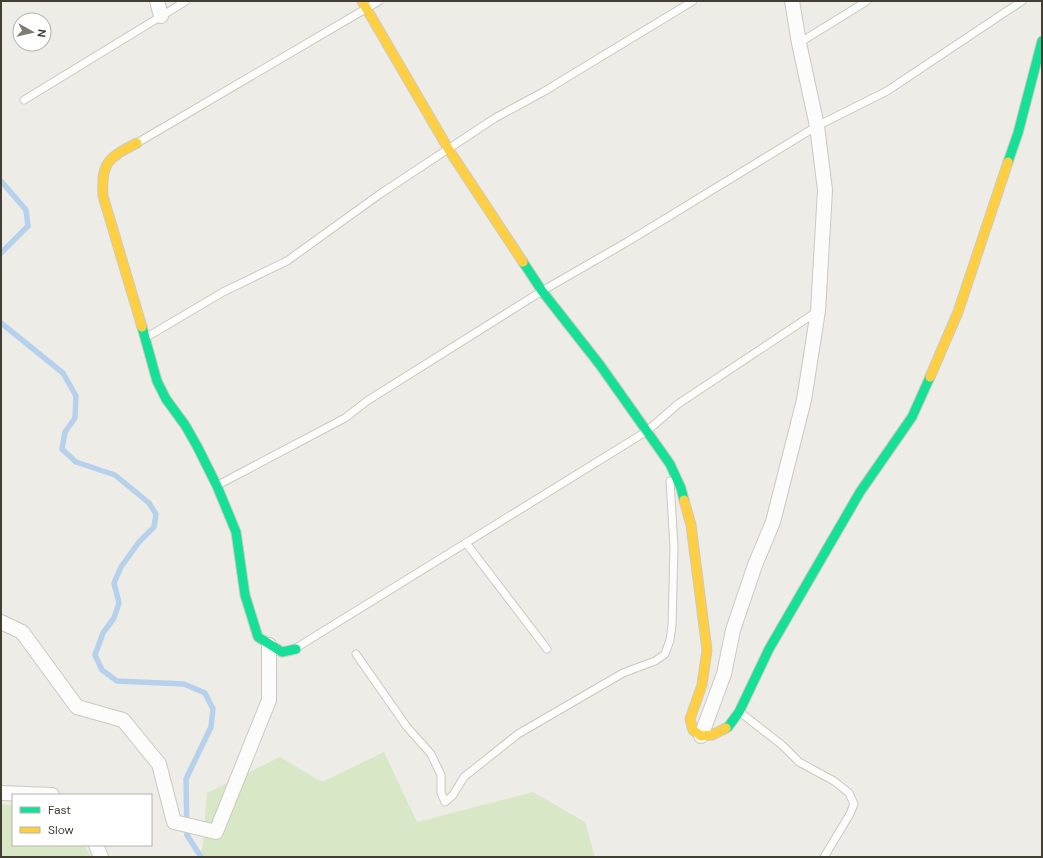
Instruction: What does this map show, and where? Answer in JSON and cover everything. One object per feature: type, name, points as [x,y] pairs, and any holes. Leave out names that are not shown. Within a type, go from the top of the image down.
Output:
[{"type":"street","points":[[157,1],[161,16]]},
{"type":"street","points":[[701,736],[724,674],[733,630],[752,572],[773,522],[804,400],[818,311],[825,190],[817,126],[799,43],[792,1]]},
{"type":"street","points":[[364,5],[449,150],[542,291],[600,365],[670,464],[681,488],[690,525],[707,650],[702,685],[690,719],[693,730],[701,736],[712,735],[728,727],[739,712],[769,648],[860,492],[912,417],[958,312],[1018,133],[1042,41]]},
{"type":"street","points":[[137,143],[115,154],[105,165],[102,180],[103,196],[145,338],[156,381],[166,399],[185,425],[217,486],[236,532],[245,595],[258,637],[282,652],[296,649]]},
{"type":"street","points":[[1,622],[22,632],[77,707],[123,720],[159,764],[174,822],[216,832],[269,700],[269,645]]},
{"type":"street","points":[[1,793],[26,794]]},
{"type":"street","points":[[96,846],[101,857]]},
{"type":"lane","points":[[24,100],[186,1]]},
{"type":"lane","points":[[137,143],[364,5],[379,1]]},
{"type":"lane","points":[[145,338],[223,292],[287,261],[380,194],[449,150],[495,118],[543,92],[693,1]]},
{"type":"lane","points":[[799,43],[867,1]]},
{"type":"lane","points":[[217,486],[345,418],[367,402],[542,291],[627,242],[817,126],[887,91],[1022,1]]},
{"type":"lane","points":[[296,649],[647,431],[678,404],[818,311]]},
{"type":"lane","points":[[356,654],[407,727],[431,754],[441,774],[441,793],[445,802],[453,795],[464,777],[518,734],[623,673],[655,661],[664,654],[670,640],[672,625],[674,555],[670,464]]},
{"type":"lane","points":[[466,543],[547,650]]},
{"type":"lane","points":[[739,712],[782,745],[799,762],[834,781],[849,793],[854,804],[824,857]]},
{"type":"green space","points":[[384,752],[417,822],[533,792],[585,822],[595,857],[200,857],[203,844],[207,793],[280,757],[322,782]]},
{"type":"green space","points":[[1,804],[12,805],[12,846],[84,846],[92,857],[1,857]]},
{"type":"waterway","points":[[1,181],[26,210],[28,226],[1,253]]},
{"type":"waterway","points":[[1,323],[63,373],[76,396],[75,418],[65,432],[62,449],[76,462],[115,475],[149,503],[156,514],[154,527],[139,542],[121,567],[114,583],[119,603],[114,618],[103,633],[95,655],[102,670],[117,681],[184,684],[205,693],[213,709],[211,727],[186,779],[187,835],[201,857]]},
{"type":"traffic: fast","points":[[1008,162],[1018,133],[1042,41]]},
{"type":"traffic: fast","points":[[523,262],[542,291],[600,365],[670,464],[681,488],[684,500]]},
{"type":"traffic: fast","points":[[142,327],[157,381],[166,399],[185,425],[197,446],[217,486],[236,532],[245,595],[258,637],[282,652],[296,649]]},
{"type":"traffic: fast","points":[[726,728],[739,712],[769,649],[860,492],[912,417],[930,377]]},
{"type":"traffic: slow","points":[[362,1],[449,150],[523,262]]},
{"type":"traffic: slow","points":[[137,143],[119,153],[108,162],[103,175],[103,196],[142,327]]},
{"type":"traffic: slow","points":[[930,377],[958,312],[1008,162]]},
{"type":"traffic: slow","points":[[684,500],[691,525],[707,650],[702,685],[690,719],[693,730],[701,736],[712,735],[726,728]]}]
